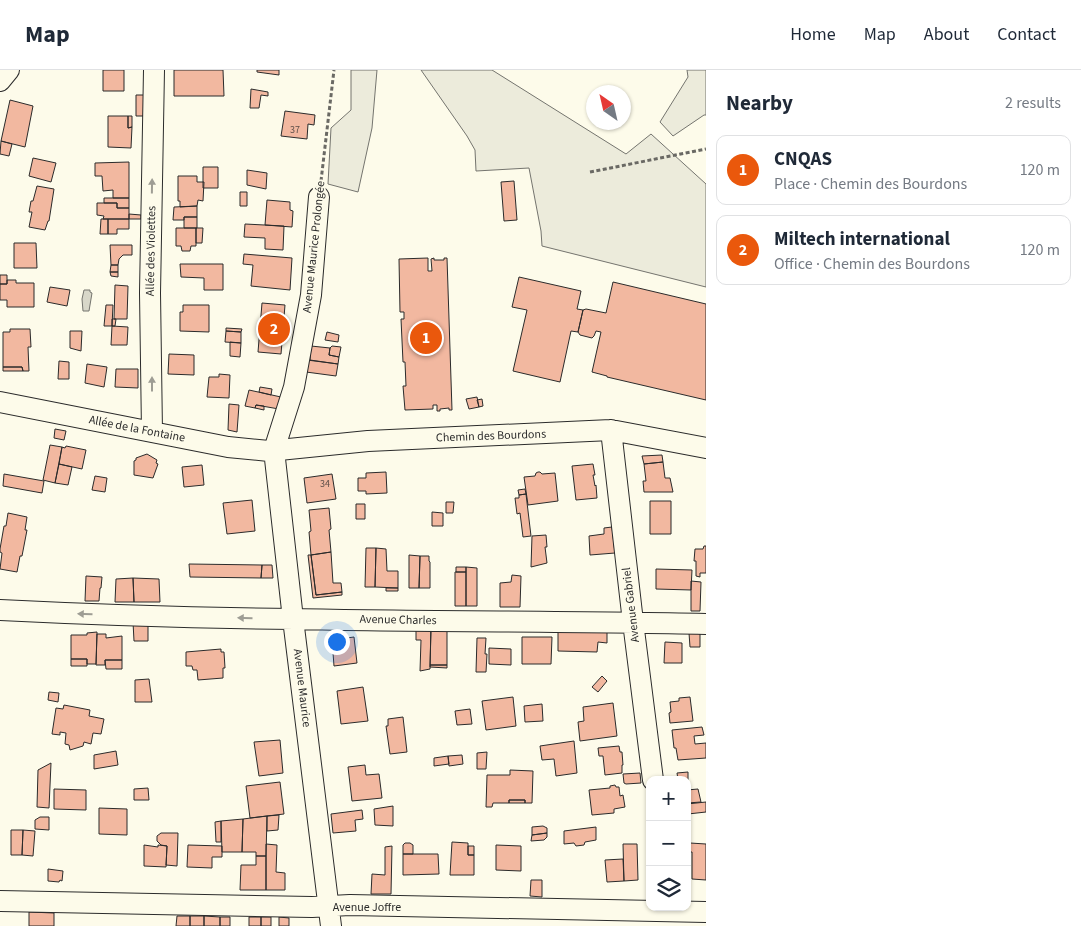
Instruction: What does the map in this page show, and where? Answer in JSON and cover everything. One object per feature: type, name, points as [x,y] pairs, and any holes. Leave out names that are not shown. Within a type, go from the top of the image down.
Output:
[{"type":"street","points":[[0,81],[9,70]]},
{"type":"street","name":"Allée des Violettes","points":[[152,432],[150,293],[154,70]]},
{"type":"street","name":"Avenue Maurice Prolongée","points":[[274,450],[294,387],[312,295],[320,197]]},
{"type":"street","name":"Allée de la Fontaine","points":[[0,402],[228,447],[274,450]]},
{"type":"street","name":"Chemin des Bourdons","points":[[274,450],[368,441],[611,430],[706,448]]},
{"type":"street","name":"Avenue Gabriel","points":[[611,430],[652,776]]},
{"type":"street","name":"Avenue Maurice","points":[[274,450],[330,916]]},
{"type":"street","name":"Avenue Charles","points":[[0,610],[133,616],[706,624]]},
{"type":"street","name":"Avenue Joffre","points":[[0,901],[330,916],[360,905],[670,915],[706,912]]},
{"type":"path","name":"Avenue Maurice Prolongée","points":[[320,197],[334,70]]},
{"type":"path","points":[[590,172],[706,148]]},
{"type":"shaded area","points":[[351,70],[377,70],[372,128],[358,192],[328,184],[331,128],[351,110]]},
{"type":"shaded area","points":[[421,70],[492,70],[626,154],[651,134],[706,184],[706,287],[542,246],[529,168],[476,171],[475,150]]},
{"type":"shaded area","points":[[687,70],[706,70],[706,115],[673,136],[660,122],[688,77]]},
{"type":"shaded area","points":[[84,290],[90,290],[92,293],[89,311],[83,311],[82,299]]},
{"type":"building","points":[[103,70],[124,70],[124,91],[103,91]]},
{"type":"building","points":[[174,70],[223,70],[224,96],[174,96]]},
{"type":"building","points":[[257,70],[279,70],[279,75],[257,72]]},
{"type":"building","points":[[251,89],[268,92],[268,96],[261,95],[259,108],[250,108]]},
{"type":"building","points":[[136,95],[145,95],[145,116],[136,116]]},
{"type":"building","points":[[10,100],[33,106],[25,147],[1,141]]},
{"type":"building","points":[[285,111],[315,115],[314,125],[308,124],[307,139],[281,136]]},
{"type":"building","points":[[108,116],[128,116],[128,128],[132,127],[131,148],[108,147]]},
{"type":"building","points":[[128,116],[132,116],[132,127],[128,128]]},
{"type":"building","points":[[1,141],[12,144],[9,156],[0,154]]},
{"type":"building","points":[[33,158],[56,163],[51,182],[29,176]]},
{"type":"building","points":[[129,162],[129,198],[113,198],[113,190],[103,191],[102,176],[95,176],[95,163]]},
{"type":"building","points":[[203,167],[218,167],[218,188],[203,188]]},
{"type":"building","points":[[247,170],[267,173],[266,189],[247,185]]},
{"type":"building","points":[[178,176],[197,176],[197,182],[204,182],[203,201],[198,200],[197,206],[180,207],[180,201],[178,201]]},
{"type":"building","points":[[514,181],[517,220],[504,221],[501,182]]},
{"type":"building","points":[[37,186],[54,189],[49,221],[45,230],[29,227],[32,212],[29,212],[31,201],[33,201]]},
{"type":"building","points":[[240,192],[247,192],[247,206],[240,206]]},
{"type":"building","points":[[104,198],[129,198],[129,208],[117,208],[117,203],[104,203]]},
{"type":"building","points":[[267,200],[290,202],[290,210],[293,211],[292,227],[265,225]]},
{"type":"building","points":[[97,203],[117,203],[117,208],[129,208],[129,219],[103,219],[104,216],[97,215]]},
{"type":"building","points":[[197,206],[197,217],[184,217],[184,220],[173,220],[174,207]]},
{"type":"building","points":[[129,214],[141,215],[141,219],[129,219]]},
{"type":"building","points":[[184,217],[197,217],[197,228],[184,228]]},
{"type":"building","points":[[101,219],[108,219],[108,234],[100,234]]},
{"type":"building","points":[[108,219],[129,219],[129,229],[117,229],[117,234],[108,234]]},
{"type":"building","points":[[245,224],[284,226],[283,250],[265,249],[265,238],[244,237]]},
{"type":"building","points":[[176,228],[196,228],[196,246],[191,246],[190,251],[182,251],[181,246],[176,246]]},
{"type":"building","points":[[196,228],[203,228],[202,243],[196,243]]},
{"type":"building","points":[[14,243],[36,243],[37,268],[14,268]]},
{"type":"building","points":[[110,245],[132,245],[132,255],[123,255],[119,259],[118,265],[111,265]]},
{"type":"building","points":[[244,254],[292,258],[290,290],[251,286],[253,265],[243,264]]},
{"type":"building","points":[[428,258],[428,271],[432,271],[431,259],[444,260],[444,258],[447,258],[452,410],[449,410],[449,408],[437,411],[437,405],[433,405],[433,409],[405,410],[403,386],[406,386],[405,362],[403,362],[401,319],[404,319],[404,312],[400,312],[399,259]]},
{"type":"building","points":[[180,264],[223,264],[223,290],[204,290],[204,278],[181,277]]},
{"type":"building","points":[[111,265],[118,265],[118,272],[110,272]]},
{"type":"building","points":[[110,272],[118,272],[118,277],[111,276]]},
{"type":"building","points":[[0,275],[7,275],[7,284],[0,284]]},
{"type":"building","points":[[519,277],[581,291],[577,309],[583,310],[578,332],[571,331],[560,382],[513,371],[527,310],[512,307]]},
{"type":"building","points":[[7,280],[16,280],[16,283],[34,283],[34,307],[7,307],[7,300],[0,300],[0,284],[7,284]]},
{"type":"building","points":[[613,282],[706,304],[706,400],[592,372],[601,332],[596,331],[592,338],[580,335],[578,332],[583,310],[606,313]]},
{"type":"building","points":[[115,285],[128,286],[127,319],[114,319]]},
{"type":"building","points":[[50,287],[70,290],[67,306],[47,302]]},
{"type":"building","points":[[262,303],[285,305],[281,354],[258,352]]},
{"type":"building","points":[[106,305],[113,305],[112,326],[104,326]]},
{"type":"building","points":[[183,305],[209,305],[209,332],[180,331],[180,312],[183,312]]},
{"type":"building","points":[[112,319],[116,319],[115,326],[112,326]]},
{"type":"building","points":[[112,326],[128,327],[127,345],[111,345]]},
{"type":"building","points":[[226,328],[242,329],[241,332],[226,331]]},
{"type":"building","points":[[10,329],[30,329],[31,347],[28,347],[29,371],[23,371],[22,367],[3,367],[3,332],[10,332]]},
{"type":"building","points":[[70,331],[82,331],[81,351],[70,348]]},
{"type":"building","points":[[226,331],[241,332],[241,343],[225,342]]},
{"type":"building","points":[[327,332],[339,335],[338,342],[325,340]]},
{"type":"building","points":[[230,342],[241,343],[240,357],[230,356]]},
{"type":"building","points":[[311,346],[330,348],[329,355],[339,357],[338,364],[310,360]]},
{"type":"building","points":[[332,346],[341,347],[339,357],[329,355]]},
{"type":"building","points":[[169,354],[194,355],[194,375],[168,374]]},
{"type":"building","points":[[307,360],[338,364],[336,376],[306,372]]},
{"type":"building","points":[[59,361],[69,362],[69,379],[58,379]]},
{"type":"building","points":[[87,364],[107,367],[104,387],[85,383]]},
{"type":"building","points":[[3,367],[22,367],[23,371],[3,371]]},
{"type":"building","points":[[116,369],[138,369],[138,388],[115,387]]},
{"type":"building","points":[[219,374],[230,375],[229,398],[207,397],[209,377],[219,377]]},
{"type":"building","points":[[260,387],[272,389],[271,395],[259,392]]},
{"type":"building","points":[[249,390],[281,397],[279,409],[256,405],[255,408],[245,406]]},
{"type":"building","points":[[477,397],[479,407],[469,409],[466,399]]},
{"type":"building","points":[[482,399],[483,406],[479,407],[477,400]]},
{"type":"building","points":[[229,404],[239,405],[237,432],[228,430]]},
{"type":"building","points":[[256,405],[264,406],[264,410],[255,408]]},
{"type":"building","points":[[55,429],[66,431],[64,440],[54,438]]},
{"type":"building","points":[[50,445],[62,447],[55,483],[43,480]]},
{"type":"building","points":[[66,446],[86,450],[82,469],[59,464],[62,447],[65,448]]},
{"type":"building","points":[[147,454],[157,460],[156,463],[158,464],[153,478],[134,475],[134,461],[136,458]]},
{"type":"building","points":[[662,455],[663,462],[644,464],[642,456]]},
{"type":"building","points":[[663,462],[665,478],[670,478],[673,492],[644,492],[643,481],[646,481],[644,464]]},
{"type":"building","points":[[59,464],[72,467],[68,485],[55,483]]},
{"type":"building","points":[[593,464],[597,498],[576,500],[572,466]]},
{"type":"building","points":[[202,465],[204,485],[184,487],[182,467]]},
{"type":"building","points":[[386,472],[387,493],[366,494],[366,491],[358,491],[358,478],[366,478],[366,473]]},
{"type":"building","points":[[538,472],[542,474],[555,473],[558,501],[528,505],[524,477],[535,476]]},
{"type":"building","points":[[4,474],[44,481],[42,493],[3,486]]},
{"type":"building","points":[[332,474],[336,499],[307,503],[304,478]]},
{"type":"building","points":[[95,476],[107,478],[105,492],[92,490]]},
{"type":"building","points":[[525,489],[526,494],[519,495],[518,490]]},
{"type":"building","points":[[526,494],[531,536],[523,537],[520,513],[517,514],[515,498]]},
{"type":"building","points":[[252,500],[255,531],[227,534],[223,503]]},
{"type":"building","points":[[650,501],[671,501],[671,534],[650,534]]},
{"type":"building","points":[[446,502],[454,502],[453,513],[446,513]]},
{"type":"building","points":[[356,504],[365,504],[365,519],[356,519]]},
{"type":"building","points":[[329,508],[331,552],[311,555],[309,510]]},
{"type":"building","points":[[432,512],[443,513],[443,526],[432,526]]},
{"type":"building","points":[[8,513],[27,517],[25,530],[27,530],[17,572],[0,569],[2,553],[0,549]]},
{"type":"building","points":[[612,527],[615,553],[590,555],[589,536],[604,534],[604,528]]},
{"type":"building","points":[[546,535],[547,563],[531,567],[532,536]]},
{"type":"building","points":[[706,546],[706,573],[700,573],[700,577],[696,576],[695,549],[703,549]]},
{"type":"building","points":[[366,548],[376,548],[375,587],[365,587]]},
{"type":"building","points":[[376,548],[386,549],[387,571],[398,571],[398,588],[375,587]]},
{"type":"building","points":[[331,552],[333,583],[341,583],[342,592],[316,595],[311,555]]},
{"type":"building","points":[[308,555],[311,555],[316,595],[342,592],[342,595],[313,598]]},
{"type":"building","points":[[409,555],[420,556],[419,588],[409,588]]},
{"type":"building","points":[[420,556],[429,556],[430,588],[419,588]]},
{"type":"building","points":[[189,564],[262,565],[261,578],[190,577]]},
{"type":"building","points":[[262,565],[272,565],[273,578],[261,578]]},
{"type":"building","points":[[456,567],[466,567],[466,572],[456,572]]},
{"type":"building","points":[[466,567],[477,568],[477,606],[466,606]]},
{"type":"building","points":[[656,569],[692,570],[691,590],[656,589]]},
{"type":"building","points":[[455,572],[466,572],[466,606],[455,606]]},
{"type":"building","points":[[512,575],[521,576],[520,607],[500,607],[500,583],[511,582]]},
{"type":"building","points":[[86,576],[102,577],[99,601],[85,601]]},
{"type":"building","points":[[133,578],[134,602],[115,602],[116,579]]},
{"type":"building","points":[[133,578],[159,579],[160,602],[134,602]]},
{"type":"building","points":[[691,581],[701,582],[700,611],[691,611]]},
{"type":"building","points":[[386,588],[398,588],[398,591],[386,591]]},
{"type":"building","points":[[133,622],[148,623],[148,641],[134,641]]},
{"type":"building","points":[[416,627],[431,627],[430,669],[420,671],[421,640],[416,640]]},
{"type":"building","points":[[431,627],[447,627],[447,665],[430,665]]},
{"type":"building","points":[[558,629],[607,630],[607,643],[598,642],[597,652],[558,651]]},
{"type":"building","points":[[97,632],[96,664],[87,664],[87,659],[71,659],[71,635],[87,635],[87,633]]},
{"type":"building","points":[[689,633],[700,633],[700,647],[690,647]]},
{"type":"building","points":[[97,634],[106,634],[106,638],[122,636],[122,660],[105,660],[105,665],[96,665]]},
{"type":"building","points":[[354,637],[357,663],[334,666],[332,640]]},
{"type":"building","points":[[522,637],[552,637],[551,664],[522,664]]},
{"type":"building","points":[[477,638],[486,638],[486,672],[476,672]]},
{"type":"building","points":[[665,642],[682,643],[682,663],[664,663]]},
{"type":"building","points":[[489,648],[511,649],[511,665],[489,664]]},
{"type":"building","points":[[221,649],[221,652],[224,652],[225,668],[223,668],[223,678],[198,680],[197,670],[193,670],[192,666],[186,666],[186,652]]},
{"type":"building","points":[[71,659],[87,659],[87,666],[71,666]]},
{"type":"building","points":[[105,660],[122,660],[122,669],[106,669]]},
{"type":"building","points":[[430,665],[447,665],[447,668],[430,667]]},
{"type":"building","points":[[602,676],[607,681],[598,692],[592,687]]},
{"type":"building","points":[[149,679],[152,702],[135,702],[135,680]]},
{"type":"building","points":[[363,687],[368,721],[341,724],[337,691]]},
{"type":"building","points":[[49,692],[59,693],[58,702],[48,700]]},
{"type":"building","points":[[513,697],[516,726],[486,730],[482,701]]},
{"type":"building","points":[[690,697],[693,721],[670,723],[670,702],[679,701],[679,698]]},
{"type":"building","points":[[613,703],[617,736],[580,741],[578,722],[584,721],[583,707]]},
{"type":"building","points":[[542,704],[543,721],[525,722],[524,706]]},
{"type":"building","points":[[64,705],[90,710],[89,716],[104,719],[101,734],[93,733],[91,744],[84,742],[83,746],[70,750],[69,745],[65,744],[66,733],[60,732],[60,735],[52,734],[56,708],[63,709]]},
{"type":"building","points":[[470,709],[472,724],[457,725],[455,711]]},
{"type":"building","points":[[403,717],[407,752],[390,754],[386,726],[388,726],[388,719]]},
{"type":"building","points":[[702,727],[704,735],[694,736],[695,744],[706,743],[706,758],[678,760],[676,748],[674,748],[672,730]]},
{"type":"building","points":[[280,740],[283,773],[259,776],[254,742]]},
{"type":"building","points":[[574,741],[577,773],[556,776],[554,759],[542,760],[540,746]]},
{"type":"building","points":[[619,746],[620,752],[622,752],[622,773],[605,775],[603,756],[599,756],[598,748]]},
{"type":"building","points":[[116,751],[118,765],[94,769],[94,755]]},
{"type":"building","points":[[487,752],[486,769],[477,769],[477,753]]},
{"type":"building","points":[[462,755],[463,764],[449,766],[448,756]]},
{"type":"building","points":[[448,756],[449,764],[434,766],[434,758]]},
{"type":"building","points":[[51,763],[49,808],[37,807],[38,770]]},
{"type":"building","points":[[365,765],[366,775],[379,774],[382,798],[352,801],[348,767]]},
{"type":"building","points":[[510,770],[533,771],[532,803],[525,803],[525,800],[509,800],[509,803],[493,803],[492,807],[486,807],[487,775],[510,775]]},
{"type":"building","points":[[688,772],[688,776],[677,776],[677,773]]},
{"type":"building","points":[[640,773],[641,783],[624,783],[623,774]]},
{"type":"building","points":[[280,782],[284,814],[250,818],[246,786]]},
{"type":"building","points":[[615,785],[619,787],[620,796],[623,795],[625,807],[614,809],[614,813],[592,815],[589,790],[610,788],[610,786]]},
{"type":"building","points":[[148,788],[149,800],[134,800],[134,789]]},
{"type":"building","points":[[54,789],[86,790],[86,810],[54,809]]},
{"type":"building","points":[[698,789],[701,802],[691,803],[691,790]]},
{"type":"building","points":[[509,800],[525,800],[525,803],[509,803]]},
{"type":"building","points":[[706,802],[706,812],[691,814],[691,804]]},
{"type":"building","points":[[393,806],[393,826],[375,825],[374,809]]},
{"type":"building","points":[[99,808],[127,809],[127,835],[99,834]]},
{"type":"building","points":[[362,810],[363,819],[355,820],[356,831],[333,833],[331,814]]},
{"type":"building","points":[[279,815],[278,830],[267,831],[267,816]]},
{"type":"building","points":[[267,816],[266,856],[256,856],[256,852],[242,852],[243,819]]},
{"type":"building","points":[[40,817],[49,817],[49,830],[35,829],[35,820]]},
{"type":"building","points":[[243,819],[242,852],[222,852],[221,821]]},
{"type":"building","points":[[221,821],[221,842],[216,842],[215,822]]},
{"type":"building","points":[[543,826],[547,828],[547,833],[532,835],[532,827]]},
{"type":"building","points":[[596,827],[596,840],[576,846],[574,843],[564,844],[564,831]]},
{"type":"building","points":[[11,830],[23,830],[22,855],[11,855]]},
{"type":"building","points":[[23,830],[35,831],[33,856],[22,855]]},
{"type":"building","points":[[161,833],[178,833],[177,866],[166,865],[167,846],[161,845],[157,841],[157,836]]},
{"type":"building","points":[[547,833],[547,837],[544,840],[531,841],[532,835]]},
{"type":"building","points":[[452,842],[468,843],[468,855],[474,855],[474,875],[450,875]]},
{"type":"building","points":[[405,843],[413,845],[413,854],[403,854],[403,845]]},
{"type":"building","points":[[691,843],[706,844],[706,880],[692,879]]},
{"type":"building","points":[[266,844],[277,845],[276,872],[285,873],[285,890],[266,890]]},
{"type":"building","points":[[623,844],[637,844],[638,880],[624,881]]},
{"type":"building","points":[[144,845],[167,846],[166,867],[144,866]]},
{"type":"building","points":[[188,845],[222,846],[222,857],[212,857],[212,868],[187,867]]},
{"type":"building","points":[[496,845],[521,846],[521,871],[496,870]]},
{"type":"building","points":[[392,846],[391,894],[371,894],[372,874],[385,875],[385,847]]},
{"type":"building","points":[[468,846],[474,846],[474,855],[468,855]]},
{"type":"building","points":[[403,854],[438,854],[439,874],[403,875]]},
{"type":"building","points":[[256,856],[266,856],[266,890],[240,890],[241,865],[256,865]]},
{"type":"building","points":[[623,859],[624,881],[607,882],[605,860]]},
{"type":"building","points":[[48,869],[63,871],[62,881],[48,881]]},
{"type":"building","points":[[531,880],[542,880],[542,897],[530,896]]},
{"type":"building","points":[[29,912],[54,913],[54,926],[29,926]]},
{"type":"building","points":[[177,916],[190,916],[190,926],[176,926]]},
{"type":"building","points":[[190,916],[204,916],[204,926],[190,926]]},
{"type":"building","points":[[204,916],[220,917],[220,926],[204,926]]},
{"type":"building","points":[[220,917],[230,917],[230,926],[220,926]]},
{"type":"building","points":[[249,917],[261,917],[261,926],[249,926]]},
{"type":"building","points":[[261,917],[271,917],[271,926],[261,926]]},
{"type":"building","points":[[279,917],[289,918],[289,926],[279,926]]},
{"type":"place","name":"Miltech international","points":[[274,329]]},
{"type":"place","name":"CNQAS","points":[[426,338]]}]
